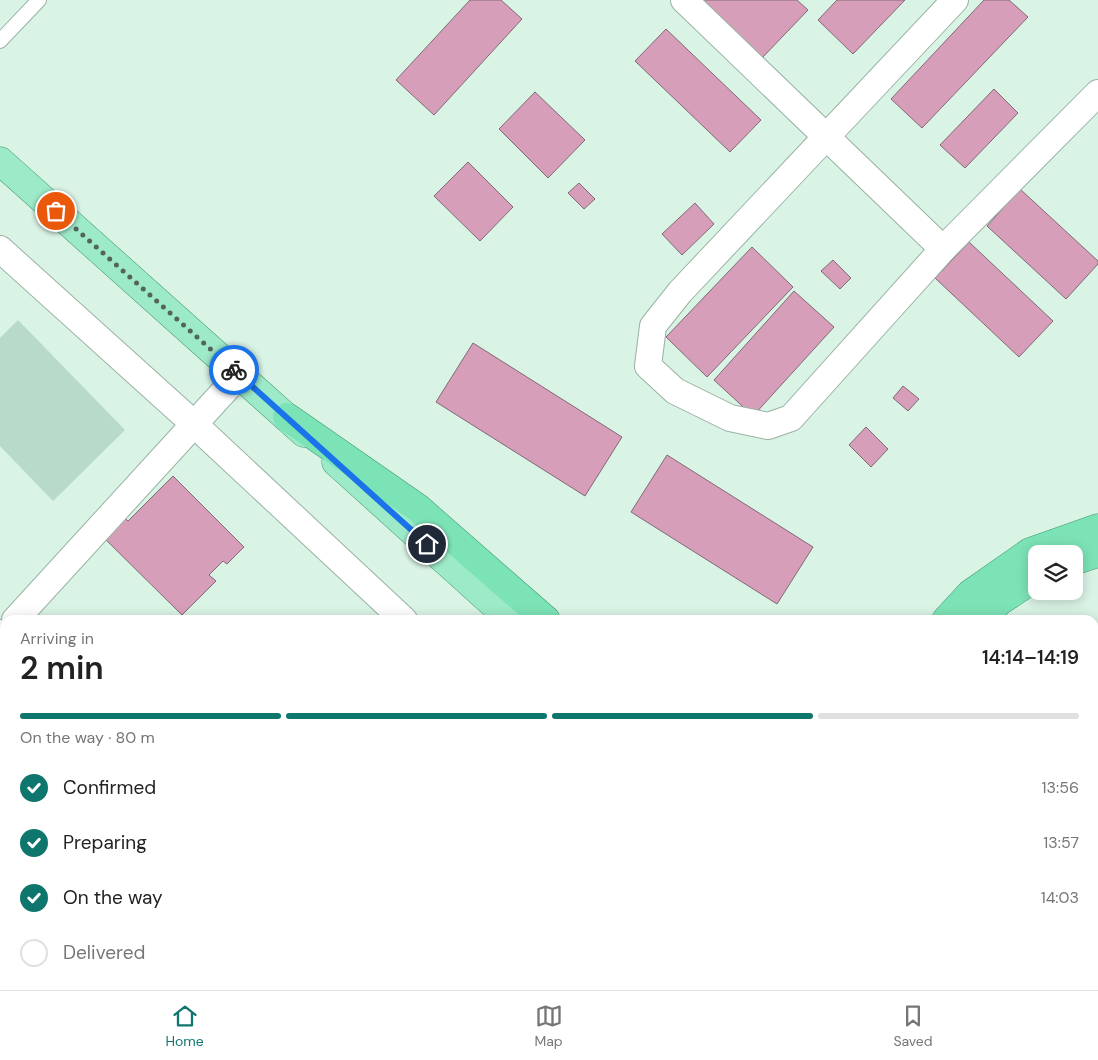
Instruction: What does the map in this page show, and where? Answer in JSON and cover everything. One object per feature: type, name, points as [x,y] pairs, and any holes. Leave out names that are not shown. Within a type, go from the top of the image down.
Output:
[{"type":"highway","points":[[287,417],[418,508],[540,615]]},
{"type":"highway","points":[[951,615],[970,594],[1030,552],[1098,528]]},
{"type":"highway","points":[[1083,558],[1098,553]]},
{"type":"highway","points":[[984,615],[1028,582]]},
{"type":"main road","points":[[0,161],[240,374],[505,615]]},
{"type":"street","points":[[684,0],[943,249]]},
{"type":"street","points":[[955,0],[680,292],[653,326],[648,366],[675,391],[730,418],[768,426],[791,418],[943,249],[1098,93]]},
{"type":"street","points":[[0,249],[194,424],[399,615]]},
{"type":"street","points":[[20,615],[240,374]]},
{"type":"lane","points":[[0,41],[39,0]]},
{"type":"green space","points":[[18,320],[125,430],[53,501],[0,446],[0,338]]},
{"type":"building","points":[[470,0],[501,0],[522,19],[434,115],[396,80]]},
{"type":"building","points":[[702,0],[797,0],[808,10],[762,58]]},
{"type":"building","points":[[837,0],[905,0],[853,54],[818,20]]},
{"type":"building","points":[[984,0],[1009,0],[1028,17],[922,128],[891,99]]},
{"type":"building","points":[[666,29],[761,120],[730,152],[635,61]]},
{"type":"building","points":[[994,89],[1018,113],[965,168],[940,145]]},
{"type":"building","points":[[535,92],[585,140],[548,178],[499,129]]},
{"type":"building","points":[[468,162],[513,207],[480,241],[434,196]]},
{"type":"building","points":[[579,183],[595,199],[584,209],[568,193]]},
{"type":"building","points":[[1020,189],[1098,261],[1098,264],[1066,299],[987,226]]},
{"type":"building","points":[[695,203],[714,224],[682,255],[662,234]]},
{"type":"building","points":[[969,242],[1053,321],[1019,357],[935,278]]},
{"type":"building","points":[[752,247],[793,287],[707,377],[666,337]]},
{"type":"building","points":[[833,260],[851,278],[840,289],[821,271]]},
{"type":"building","points":[[794,291],[834,327],[753,416],[714,380]]},
{"type":"building","points":[[473,343],[622,437],[585,496],[436,402]]},
{"type":"building","points":[[903,386],[919,399],[908,411],[893,398]]},
{"type":"building","points":[[866,427],[888,449],[871,467],[849,445]]},
{"type":"building","points":[[667,455],[813,547],[777,604],[631,512]]},
{"type":"building","points":[[173,476],[244,547],[227,564],[223,561],[209,575],[216,581],[182,615],[98,532],[118,512],[128,521]]},
{"type":"way so far","points":[[56,211],[234,370]]},
{"type":"route","points":[[234,370],[427,544]]}]
